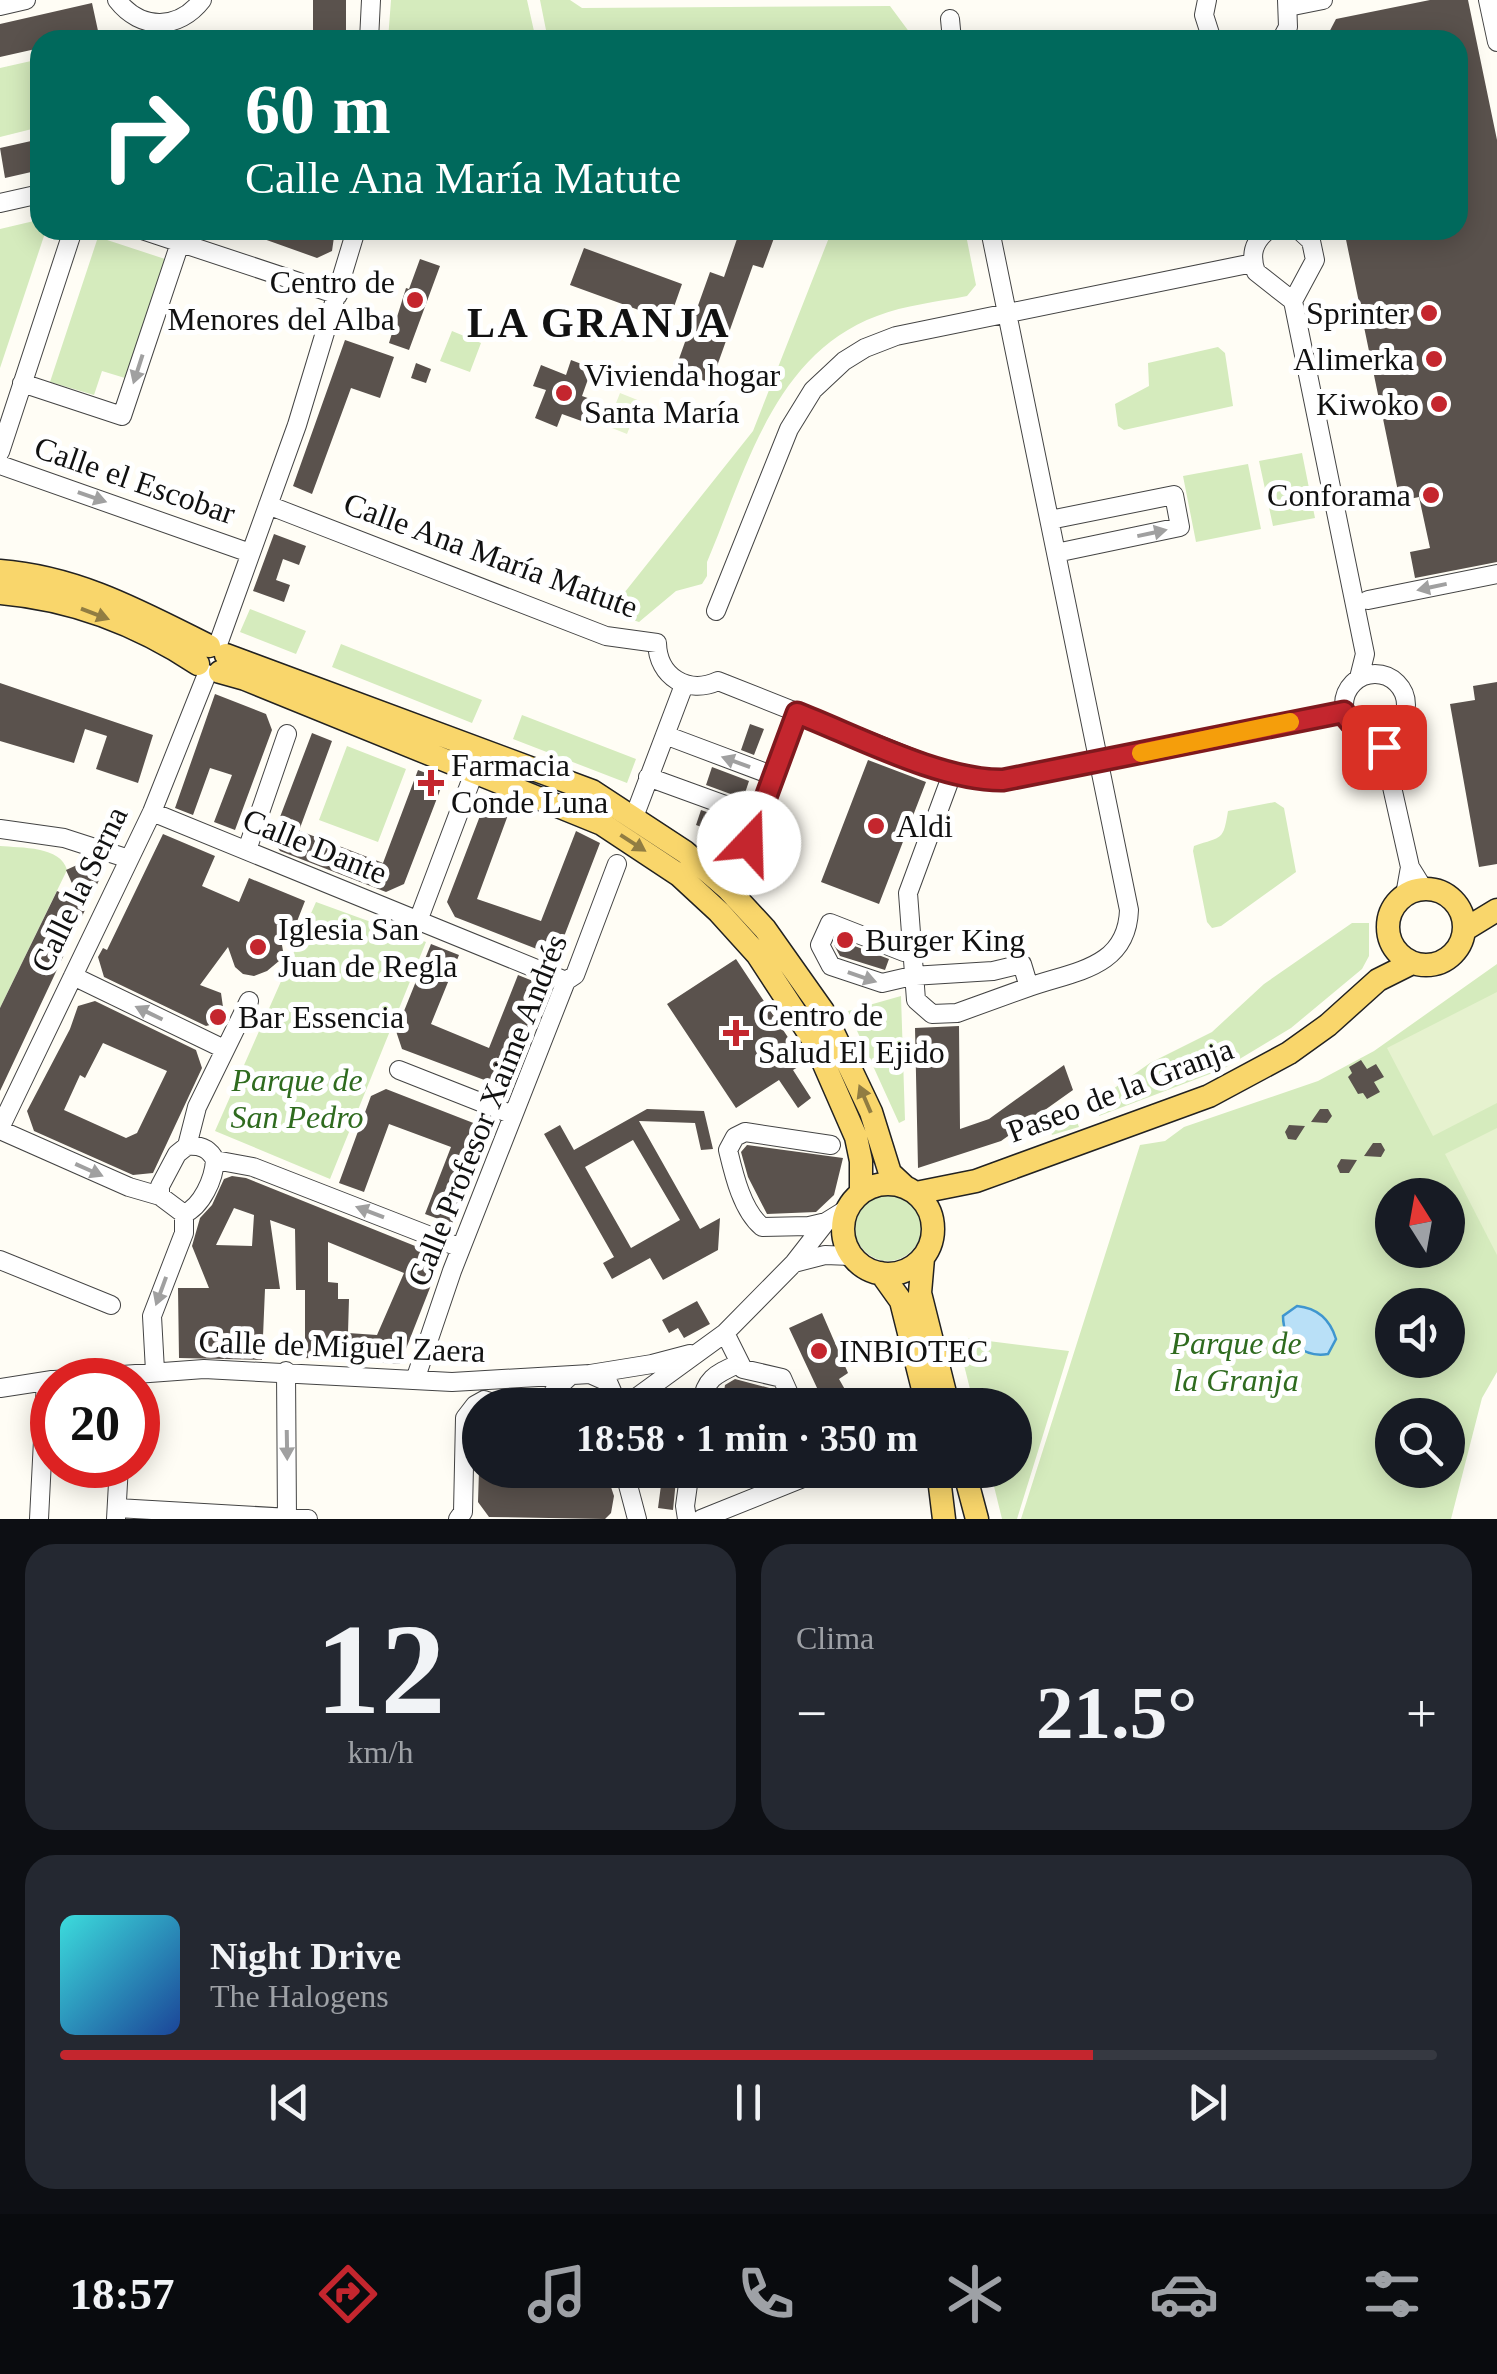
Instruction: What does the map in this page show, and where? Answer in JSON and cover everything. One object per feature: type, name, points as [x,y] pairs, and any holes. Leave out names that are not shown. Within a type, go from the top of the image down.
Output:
[{"type":"main road","points":[[0,571],[39,576],[99,592],[245,679],[476,766],[528,780],[549,775]]},
{"type":"main road","points":[[0,594],[90,611],[213,660],[418,726],[592,791],[708,870],[782,949],[837,1036],[871,1112],[890,1172],[925,1202],[933,1226],[923,1258],[920,1293],[944,1388]]},
{"type":"main road","points":[[418,726],[433,743],[616,832],[679,874],[757,954],[814,1040],[856,1137],[862,1162],[842,1233],[851,1256],[881,1274],[901,1301],[923,1388]]},
{"type":"main road","points":[[1458,906],[1464,930],[1456,952],[1446,960],[1436,964],[1412,963],[1392,948],[1387,922],[1391,909],[1414,892],[1436,890],[1458,906],[1495,910]]},
{"type":"main road","points":[[1464,930],[1495,910]]},
{"type":"main road","name":"Paseo de la Granja","points":[[1378,980],[1392,948]]},
{"type":"main road","name":"Paseo de la Granja","points":[[910,1190],[976,1181],[1168,1112],[1248,1078],[1328,1025],[1378,980],[1412,963]]},
{"type":"main road","name":"Paseo de la Granja","points":[[933,1226],[955,1196],[976,1181]]},
{"type":"main road","points":[[854,1200],[874,1185],[910,1190]]},
{"type":"main road","points":[[881,1274],[911,1268],[923,1258]]},
{"type":"main road","points":[[940,1488],[944,1519]]},
{"type":"main road","points":[[969,1488],[977,1519]]},
{"type":"street","points":[[0,6],[26,0]]},
{"type":"street","points":[[117,0],[132,16],[159,24],[176,22],[202,0]]},
{"type":"street","points":[[370,30],[371,0]]},
{"type":"street","points":[[1207,0],[1204,15],[1209,30]]},
{"type":"street","points":[[1287,30],[1287,4],[1323,0]]},
{"type":"street","points":[[1488,0],[1497,42]]},
{"type":"street","points":[[950,20],[951,30]]},
{"type":"street","points":[[140,30],[143,21]]},
{"type":"street","points":[[0,203],[30,196]]},
{"type":"street","points":[[1,440],[70,240]]},
{"type":"street","points":[[171,240],[338,295]]},
{"type":"street","name":"Calle la Serna","points":[[0,1129],[152,812],[213,660],[268,505],[353,240]]},
{"type":"street","points":[[952,774],[908,894],[912,976],[919,1006],[941,1015],[957,1014],[1097,963],[1121,946],[1128,931],[1129,910],[992,240]]},
{"type":"street","points":[[1259,240],[1252,263],[1262,280],[1291,291]]},
{"type":"street","points":[[1291,291],[1308,278],[1315,260],[1310,240]]},
{"type":"street","points":[[0,401],[20,389],[122,416],[180,243]]},
{"type":"street","points":[[716,611],[789,429],[814,390],[864,348],[896,336],[1252,263]]},
{"type":"street","points":[[1291,291],[1365,654],[1379,674],[1397,684],[1405,698],[1402,720],[1381,739]]},
{"type":"street","name":"Calle el Escobar","points":[[0,465],[250,553]]},
{"type":"street","points":[[1050,520],[1174,495],[1180,527],[1056,553]]},
{"type":"street","name":"Calle Ana María Matute","points":[[268,505],[606,636],[657,643],[665,671],[684,684]]},
{"type":"street","points":[[1368,600],[1497,574]]},
{"type":"street","points":[[1365,654],[1359,678],[1346,694],[1344,712],[1355,729],[1381,739]]},
{"type":"street","points":[[1359,678],[1379,674]]},
{"type":"street","points":[[634,817],[684,684],[697,687],[718,680],[952,774],[982,780],[1003,780],[1344,712]]},
{"type":"street","points":[[768,862],[749,843],[797,713]]},
{"type":"street","points":[[247,850],[287,734]]},
{"type":"street","points":[[664,735],[774,776]]},
{"type":"street","points":[[1381,739],[1414,892]]},
{"type":"street","points":[[418,921],[476,766]]},
{"type":"street","points":[[648,777],[758,817]]},
{"type":"street","name":"Calle Dante","points":[[152,812],[566,981]]},
{"type":"street","points":[[0,829],[64,838],[129,860]]},
{"type":"street","name":"Calle Profesor Xaime Andrés","points":[[415,1380],[461,1248],[566,981],[575,974],[617,864]]},
{"type":"street","points":[[911,952],[830,922],[820,945],[831,966],[874,982],[993,971],[1022,964],[1028,987]]},
{"type":"street","points":[[73,976],[224,1050]]},
{"type":"street","points":[[187,1146],[198,1107],[248,1001]]},
{"type":"street","points":[[399,1070],[514,1114]]},
{"type":"street","points":[[0,1129],[129,1187],[160,1196],[184,1214]]},
{"type":"street","points":[[826,1222],[770,1230],[755,1222],[736,1181],[728,1150],[736,1137],[746,1132],[830,1145]]},
{"type":"street","points":[[160,1196],[160,1186],[177,1154],[187,1146],[198,1145],[210,1152],[214,1172],[195,1209],[184,1214]]},
{"type":"street","points":[[214,1160],[253,1166],[461,1248]]},
{"type":"street","points":[[650,1388],[726,1333],[826,1222],[854,1200]]},
{"type":"street","points":[[155,1358],[152,1316],[184,1233],[184,1214]]},
{"type":"street","points":[[784,1228],[796,1233],[802,1242],[798,1257]]},
{"type":"street","points":[[798,1257],[851,1256]]},
{"type":"street","points":[[0,1260],[110,1305]]},
{"type":"street","points":[[726,1333],[743,1369],[782,1378],[786,1388]]},
{"type":"street","points":[[590,1374],[652,1364],[709,1346]]},
{"type":"street","points":[[704,1388],[718,1373],[740,1363]]},
{"type":"street","name":"Calle de Miguel Zaera","points":[[160,1372],[204,1369],[473,1382],[590,1374]]},
{"type":"street","points":[[286,1372],[287,1519]]},
{"type":"street","points":[[590,1374],[608,1382],[611,1388]]},
{"type":"street","points":[[558,1388],[569,1377]]},
{"type":"street","name":"Calle de Miguel Zaera","points":[[0,1388],[30,1383]]},
{"type":"street","points":[[40,1519],[42,1488]]},
{"type":"street","points":[[118,1488],[116,1514],[308,1519]]},
{"type":"street","points":[[458,1519],[463,1512],[464,1488]]},
{"type":"street","points":[[628,1488],[637,1519]]},
{"type":"street","points":[[687,1488],[687,1519]]},
{"type":"street","points":[[702,1519],[779,1488]]},
{"type":"green space","points":[[391,0],[527,0],[534,30],[389,30]]},
{"type":"green space","points":[[540,0],[570,0],[582,8],[890,6],[908,30],[856,30],[546,30]]},
{"type":"green space","points":[[30,61],[30,130],[0,137],[0,68]]},
{"type":"green space","points":[[30,222],[30,240],[43,240],[0,368],[0,229]]},
{"type":"green space","points":[[97,240],[165,259],[125,378],[102,371],[94,395],[50,382]]},
{"type":"green space","points":[[828,240],[967,240],[976,285],[967,296],[877,316],[842,334],[812,358],[788,386],[751,454],[707,562],[707,576],[702,584],[676,591],[639,622],[609,612],[753,431]]},
{"type":"green space","points":[[452,331],[481,343],[470,372],[440,361]]},
{"type":"green space","points":[[1218,347],[1225,353],[1233,406],[1124,430],[1118,426],[1115,404],[1149,386],[1148,363]]},
{"type":"green space","points":[[620,393],[640,401],[627,434],[607,426]]},
{"type":"green space","points":[[1302,453],[1315,518],[1273,526],[1259,461]]},
{"type":"green space","points":[[1248,464],[1261,529],[1196,542],[1183,476]]},
{"type":"green space","points":[[250,609],[306,631],[296,654],[240,632]]},
{"type":"green space","points":[[341,644],[482,700],[472,723],[332,667]]},
{"type":"green space","points":[[522,715],[636,759],[627,783],[513,739]]},
{"type":"green space","points":[[347,746],[406,769],[378,842],[319,820]]},
{"type":"green space","points":[[1275,802],[1284,808],[1296,872],[1221,926],[1212,928],[1207,922],[1194,846],[1220,836],[1228,811]]},
{"type":"green space","points":[[0,846],[49,852],[67,870],[0,1008]]},
{"type":"green space","name":"Parque de San Pedro","points":[[316,902],[426,942],[330,1179],[215,1131]]},
{"type":"green space","points":[[1352,923],[1369,923],[1369,956],[1362,969],[1291,1028],[1223,1069],[1099,1116],[1096,1101],[1150,1063],[1212,1032],[1264,984]]},
{"type":"green space","name":"Parque de la Granja","points":[[1497,964],[1497,1372],[1482,1398],[1465,1464],[1465,1398],[1375,1398],[1375,1488],[1459,1488],[1451,1519],[1021,1519],[1140,1145],[1165,1141],[1184,1127],[1318,1081],[1374,1051]]},
{"type":"green space","points":[[1497,992],[1497,1103],[1433,1136],[1387,1048]]},
{"type":"green space","points":[[901,996],[905,1120],[899,1123],[848,1011]]},
{"type":"green space","points":[[1069,1102],[1079,1127],[1052,1135],[1046,1118]]},
{"type":"green space","points":[[1497,1128],[1497,1255],[1465,1193],[1465,1178],[1457,1178],[1445,1154]]},
{"type":"green space","points":[[888,1195],[911,1205],[921,1228],[911,1251],[888,1261],[865,1251],[855,1228],[865,1205]]},
{"type":"green space","points":[[957,1337],[1069,1351],[1032,1471],[1032,1388],[970,1388]]},
{"type":"green space","points":[[994,1488],[1027,1488],[1017,1519],[1002,1519]]},
{"type":"water","points":[[1297,1306],[1317,1312],[1330,1326],[1336,1339],[1328,1354],[1303,1350],[1291,1340],[1283,1316]]},
{"type":"building","points":[[313,0],[346,0],[346,30],[313,30]]},
{"type":"building","points":[[1430,0],[1468,0],[1497,140],[1497,562],[1415,578],[1410,552],[1430,548],[1419,497],[1400,501],[1346,240],[1468,240],[1468,30],[1330,30],[1336,19]]},
{"type":"building","points":[[92,3],[98,30],[30,30],[30,50],[0,57],[0,24]]},
{"type":"building","points":[[30,141],[30,172],[5,178],[0,148]]},
{"type":"building","points":[[267,240],[334,240],[332,251],[317,258]]},
{"type":"building","points":[[737,240],[773,240],[763,268],[753,265],[711,383],[675,370],[710,272],[724,277]]},
{"type":"building","points":[[584,248],[682,284],[669,321],[570,285]]},
{"type":"building","name":"Centro de Menores del Alba","points":[[420,259],[440,266],[409,350],[389,343],[406,288],[409,289]]},
{"type":"building","points":[[345,340],[394,357],[380,398],[351,388],[312,494],[293,486]]},
{"type":"building","name":"Vivienda hogar Santa María","points":[[571,360],[592,368],[582,396],[596,401],[587,423],[562,414],[557,427],[535,418],[546,390],[533,386],[541,365],[566,375]]},
{"type":"building","points":[[416,363],[431,369],[426,383],[411,378]]},
{"type":"building","points":[[274,534],[306,546],[299,565],[283,559],[276,580],[290,585],[284,602],[253,591]]},
{"type":"building","points":[[1497,682],[1497,864],[1479,867],[1450,704],[1475,700],[1473,686]]},
{"type":"building","points":[[0,683],[153,735],[138,783],[96,769],[107,736],[85,729],[74,763],[0,741]]},
{"type":"building","points":[[215,694],[266,714],[272,730],[235,830],[214,822],[232,775],[210,768],[193,815],[175,808]]},
{"type":"building","points":[[750,724],[764,729],[754,755],[741,750]]},
{"type":"building","points":[[312,733],[332,741],[300,828],[295,829],[383,863],[418,770],[444,780],[404,884],[386,892],[280,851],[272,838]]},
{"type":"building","name":"Aldi","points":[[868,760],[926,782],[879,904],[821,882]]},
{"type":"building","points":[[712,767],[749,781],[744,796],[747,800],[706,785]]},
{"type":"building","points":[[488,795],[512,804],[477,899],[541,921],[576,831],[600,843],[560,947],[547,953],[455,917],[447,902]]},
{"type":"building","points":[[701,810],[738,823],[732,838],[696,825]]},
{"type":"building","points":[[163,834],[215,856],[202,886],[239,902],[249,878],[305,901],[296,924],[277,916],[283,951],[279,961],[267,971],[254,976],[243,974],[235,967],[228,947],[200,985],[221,993],[225,1021],[206,1026],[104,977],[98,957],[103,948],[107,950]]},
{"type":"building","points":[[77,865],[101,876],[0,1091],[0,1008],[57,891],[80,901],[66,870]]},
{"type":"building","points":[[836,939],[889,959],[885,970],[840,956],[834,945]]},
{"type":"building","points":[[431,944],[459,955],[431,1024],[489,1048],[518,975],[548,987],[512,1078],[495,1084],[402,1049],[396,1031]]},
{"type":"building","name":"Centro de Salud El Ejido","points":[[736,959],[805,1063],[793,1070],[811,1098],[798,1108],[779,1080],[736,1108],[667,1004]]},
{"type":"building","points":[[95,1001],[196,1050],[202,1068],[153,1173],[133,1175],[34,1131],[27,1111],[78,1006]],"holes":[[[103,1043],[167,1071],[137,1133],[126,1138],[64,1110],[80,1075],[85,1078]]]},
{"type":"building","points":[[959,1026],[960,1129],[989,1119],[1064,1065],[1073,1090],[1001,1141],[918,1168],[915,1028]]},
{"type":"building","points":[[1361,1060],[1367,1069],[1376,1064],[1384,1077],[1374,1082],[1380,1092],[1367,1099],[1363,1093],[1358,1094],[1348,1077],[1352,1073],[1349,1067]]},
{"type":"building","points":[[386,1089],[476,1124],[483,1141],[452,1224],[425,1214],[451,1147],[389,1124],[364,1192],[339,1183],[371,1096]]},
{"type":"building","points":[[647,1109],[704,1111],[713,1149],[701,1150],[695,1123],[639,1121],[700,1229],[720,1218],[718,1250],[663,1280],[650,1258],[612,1279],[603,1263],[614,1257],[544,1134],[560,1125],[574,1150]],"holes":[[[633,1140],[680,1220],[631,1248],[585,1167]]]},
{"type":"building","points":[[1320,1109],[1328,1109],[1332,1116],[1327,1123],[1311,1122]]},
{"type":"building","points":[[1289,1125],[1305,1126],[1296,1140],[1288,1139],[1285,1132]]},
{"type":"building","points":[[1373,1143],[1381,1143],[1385,1150],[1381,1157],[1364,1156]]},
{"type":"building","points":[[747,1145],[843,1158],[834,1195],[816,1212],[767,1214],[748,1177],[741,1152]]},
{"type":"building","points":[[1341,1159],[1357,1160],[1349,1173],[1340,1173],[1337,1166]]},
{"type":"building","points":[[246,1178],[430,1252],[437,1270],[400,1364],[305,1358],[305,1290],[296,1290],[295,1229],[270,1220],[280,1289],[265,1289],[262,1360],[179,1358],[178,1288],[209,1288],[192,1246],[200,1218],[212,1205],[224,1179]],"holes":[[[234,1208],[254,1215],[252,1246],[216,1245]],[[328,1242],[404,1273],[377,1335],[348,1333],[349,1299],[338,1299],[338,1283],[328,1282]]]},
{"type":"building","points":[[697,1301],[710,1324],[684,1338],[678,1328],[669,1333],[662,1320]]},
{"type":"building","name":"INBIOTEC","points":[[822,1313],[848,1373],[839,1379],[844,1388],[817,1388],[789,1328]]},
{"type":"building","points":[[735,1379],[769,1388],[725,1388]]},
{"type":"building","points":[[478,1488],[611,1488],[614,1496],[611,1513],[605,1519],[489,1517],[478,1502]]},
{"type":"building","points":[[661,1488],[675,1488],[673,1510],[658,1508]]},
{"type":"slow traffic","points":[[1141,753],[1290,722]]},
{"type":"place","name":"Centro de Menores del Alba","points":[[415,300]]},
{"type":"place","name":"Sprinter","points":[[1429,313]]},
{"type":"place","name":"Alimerka","points":[[1434,359]]},
{"type":"place","name":"Vivienda hogar Santa María","points":[[564,393]]},
{"type":"place","name":"Kiwoko","points":[[1439,404]]},
{"type":"place","name":"Conforama","points":[[1431,495]]},
{"type":"place","name":"Farmacia Conde Luna","points":[[431,783]]},
{"type":"place","name":"Aldi","points":[[876,826]]},
{"type":"place","name":"Burger King","points":[[845,940]]},
{"type":"place","name":"Iglesia San Juan de Regla","points":[[258,947]]},
{"type":"place","name":"Bar Essencia","points":[[218,1017]]},
{"type":"place","name":"Centro de Salud El Ejido","points":[[736,1033]]},
{"type":"place","name":"INBIOTEC","points":[[819,1351]]},
{"type":"district","name":"LA GRANJA","points":[[599,323]]},
{"type":"route","points":[[749,843],[797,713],[952,774],[982,780],[1003,780],[1344,712],[1355,729],[1374,736],[1384,747]]}]
